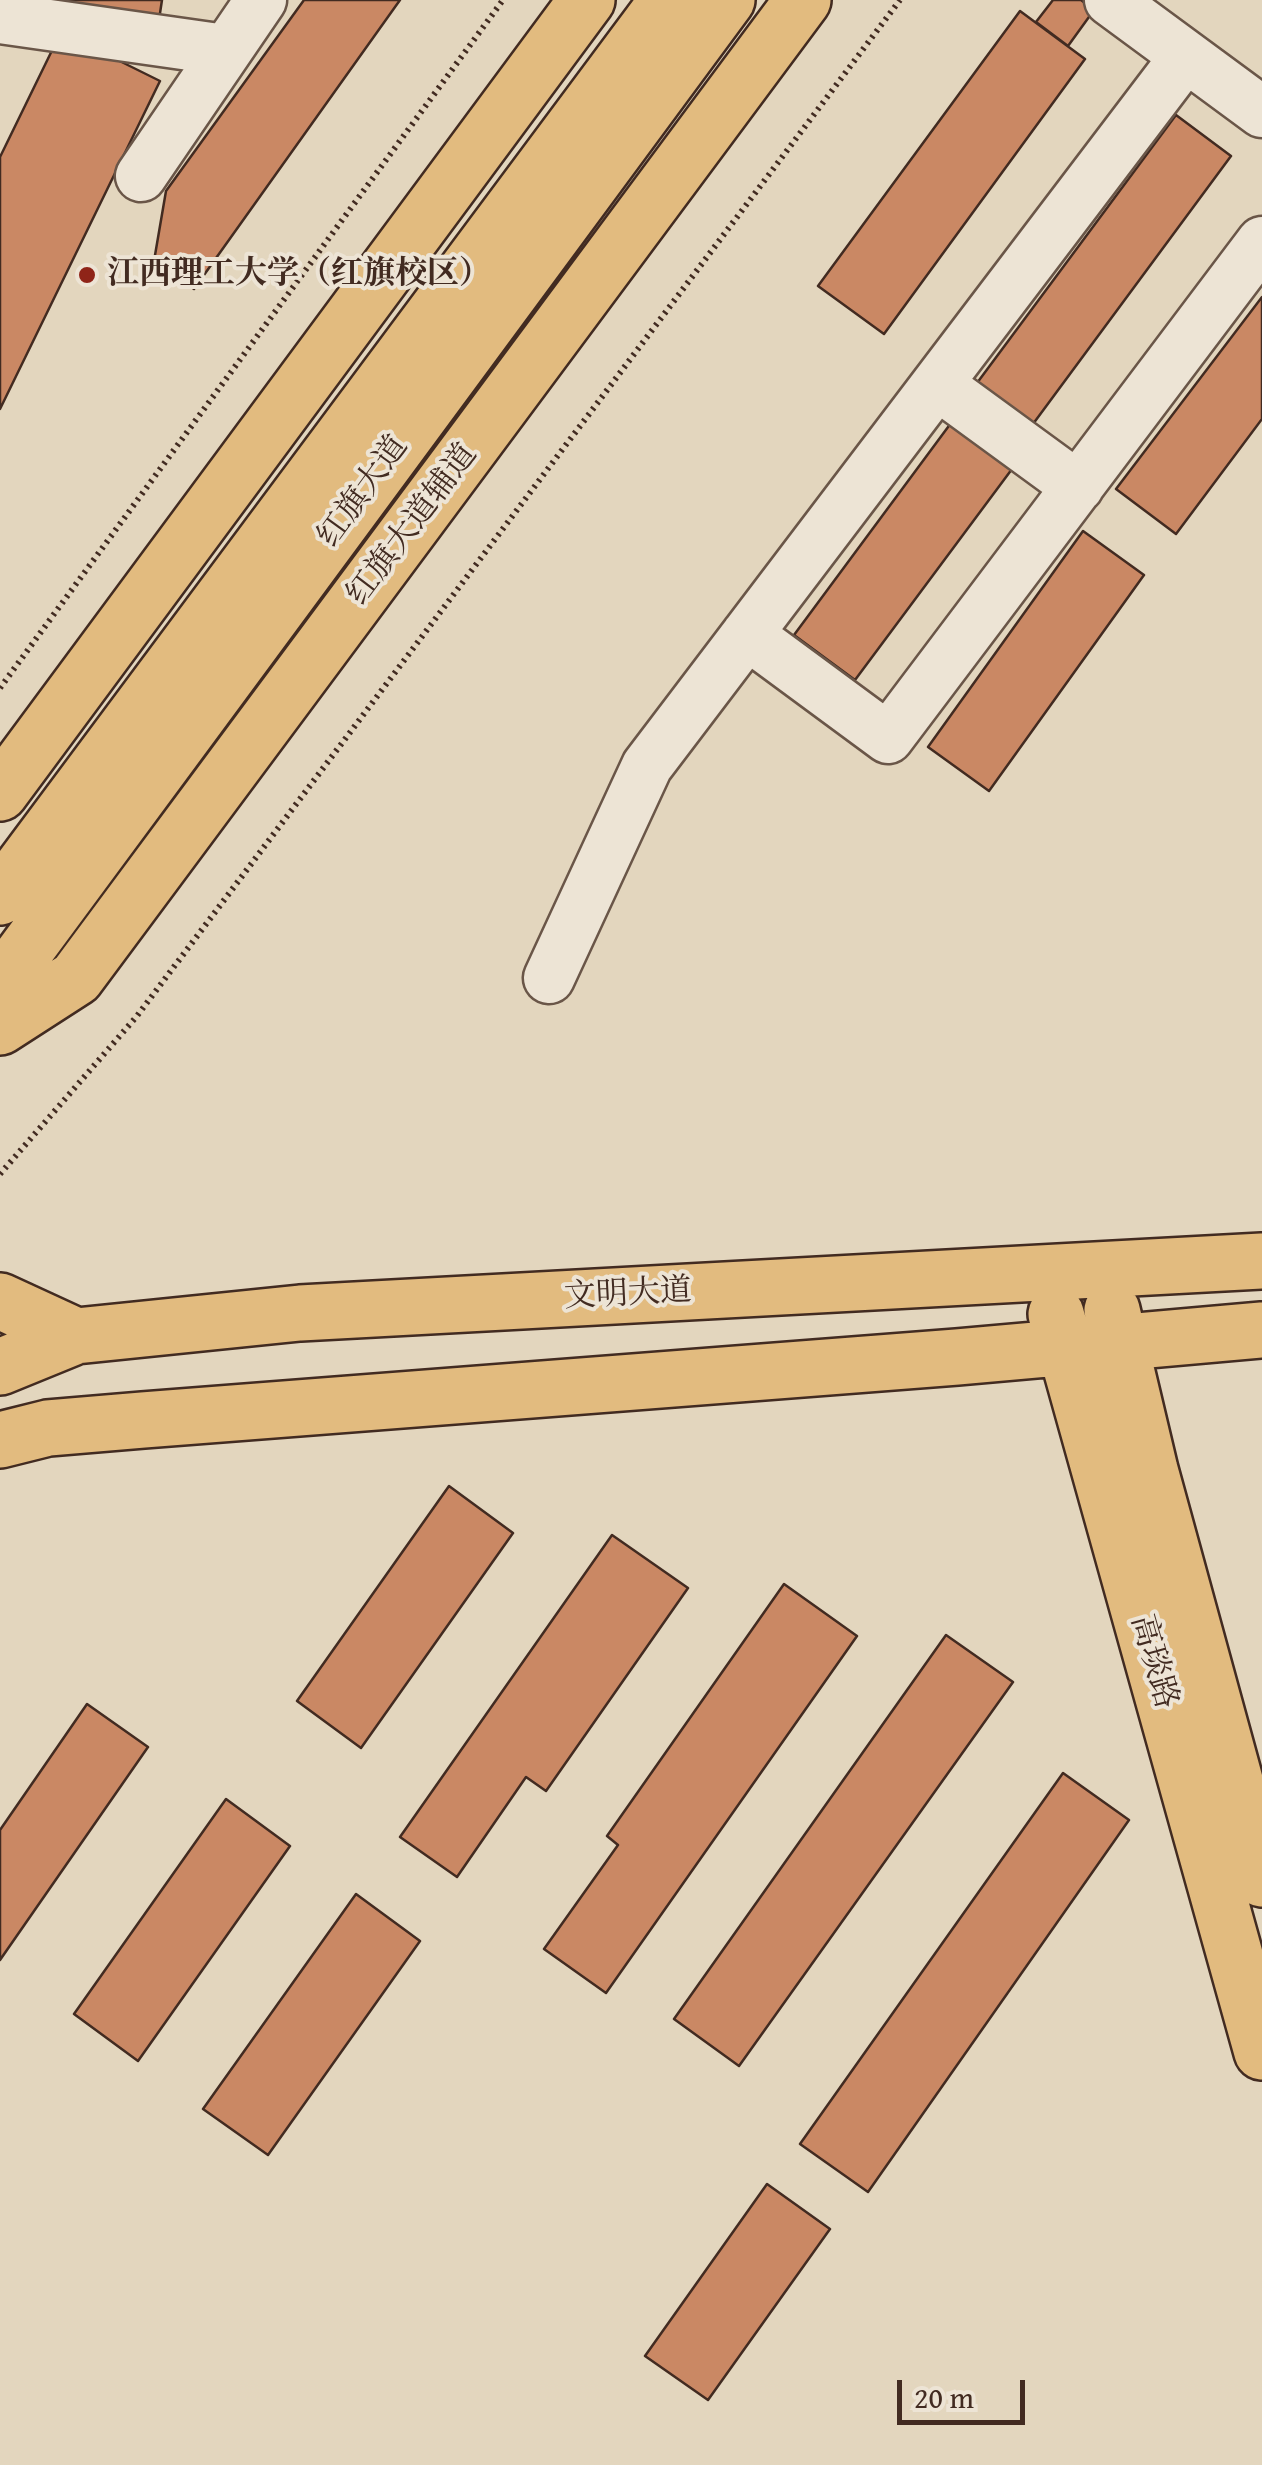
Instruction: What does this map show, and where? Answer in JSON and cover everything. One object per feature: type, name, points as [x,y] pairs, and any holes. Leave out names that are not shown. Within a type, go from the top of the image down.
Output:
[{"type":"main road","points":[[0,793],[587,0]]},
{"type":"main road","name":"红旗大道","points":[[0,898],[668,0]]},
{"type":"main road","name":"红旗大道","points":[[0,985],[728,0]]},
{"type":"main road","name":"红旗大道辅道","points":[[0,1027],[76,978],[803,0]]},
{"type":"main road","name":"文明大道","points":[[0,1366],[76,1336],[300,1314],[1262,1261]]},
{"type":"main road","name":"高琰路","points":[[1102,1268],[1150,1470],[1262,1879]]},
{"type":"main road","name":"高琰路","points":[[1044,1272],[1262,2052]]},
{"type":"main road","points":[[0,1301],[76,1336]]},
{"type":"main road","points":[[0,1440],[48,1428],[1262,1330]]},
{"type":"street","points":[[0,9],[2,0]]},
{"type":"street","points":[[142,176],[260,0]]},
{"type":"street","points":[[1110,0],[1262,112]]},
{"type":"street","points":[[0,18],[225,50]]},
{"type":"street","points":[[549,978],[647,766],[1186,56]]},
{"type":"street","points":[[747,634],[888,738],[1262,242]]},
{"type":"street","points":[[937,384],[1078,487]]},
{"type":"path","points":[[0,688],[503,0]]},
{"type":"path","points":[[0,1174],[137,1016],[900,0]]},
{"type":"building","points":[[64,0],[162,0],[157,33],[61,18]]},
{"type":"building","points":[[304,0],[400,0],[194,289],[154,261],[166,191]]},
{"type":"building","points":[[1053,0],[1081,0],[1094,10],[1068,46],[1036,22]]},
{"type":"building","points":[[1020,11],[1085,59],[884,334],[818,286]]},
{"type":"building","points":[[61,32],[160,81],[0,409],[0,157]]},
{"type":"building","points":[[1176,115],[1231,156],[1033,424],[977,383]]},
{"type":"building","points":[[1262,297],[1262,419],[1176,534],[1116,489]]},
{"type":"building","points":[[951,423],[1012,469],[855,680],[794,635]]},
{"type":"building","points":[[1083,531],[1144,575],[989,791],[928,747]]},
{"type":"building","points":[[449,1486],[513,1533],[361,1748],[297,1701]]},
{"type":"building","points":[[612,1535],[688,1588],[546,1791],[526,1777],[457,1877],[400,1837]]},
{"type":"building","points":[[784,1584],[857,1636],[606,1993],[544,1949],[618,1845],[607,1836]]},
{"type":"building","points":[[946,1635],[1013,1682],[739,2066],[674,2019]]},
{"type":"building","points":[[87,1704],[148,1747],[0,1960],[0,1830]]},
{"type":"building","points":[[1063,1773],[1129,1820],[868,2192],[800,2144]]},
{"type":"building","points":[[226,1799],[290,1846],[138,2061],[74,2014]]},
{"type":"building","points":[[356,1894],[420,1941],[268,2155],[203,2109]]},
{"type":"building","points":[[767,2184],[830,2229],[708,2400],[645,2356]]},
{"type":"place","name":"江西理工大学（红旗校区）","points":[[87,275]]}]
